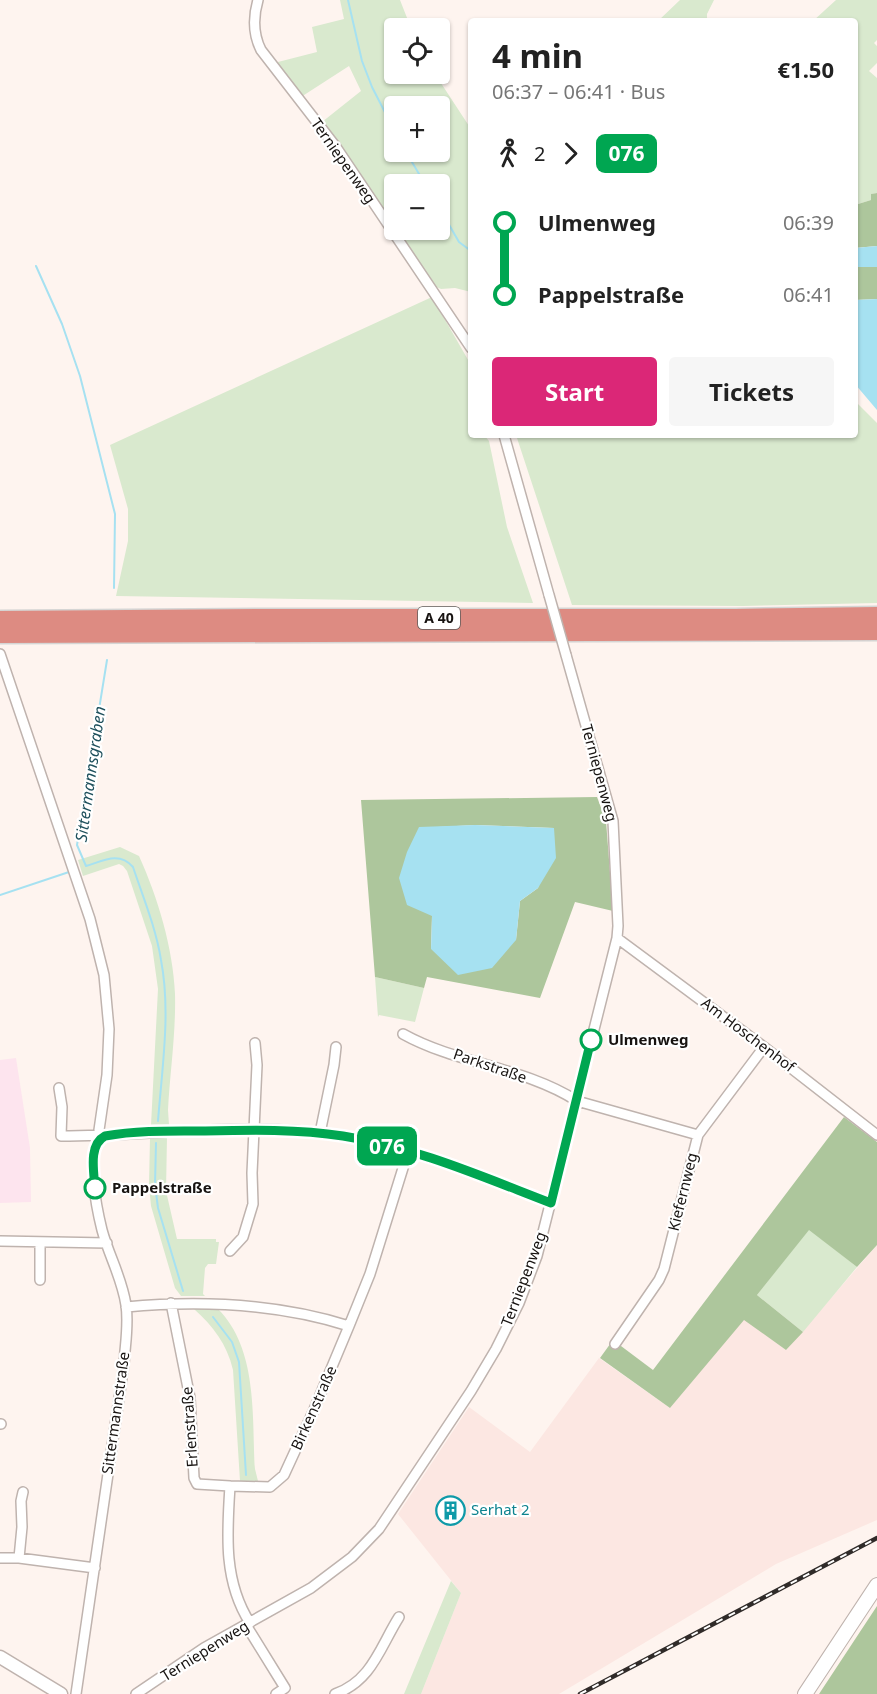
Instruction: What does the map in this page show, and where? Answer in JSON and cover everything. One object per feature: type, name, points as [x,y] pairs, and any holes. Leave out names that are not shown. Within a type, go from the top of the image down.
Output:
[{"type":"highway","name":"A 40","points":[[1,630],[260,618],[877,616]]},
{"type":"highway","name":"A 40","points":[[1,630],[877,631]]},
{"type":"main road","points":[[805,1694],[877,1585]]},
{"type":"street","name":"Terniepenweg","points":[[258,0],[254,20],[255,35],[261,50],[336,147],[468,344]]},
{"type":"street","name":"Terniepenweg","points":[[136,1694],[204,1648],[311,1588],[352,1557],[379,1529],[423,1465],[496,1348],[519,1303],[537,1256],[617,938],[618,905],[613,821],[505,438]]},
{"type":"street","name":"Sittermannstraße","points":[[0,654],[90,919],[106,991],[109,1029],[107,1075],[99,1130],[101,1137],[94,1149],[93,1169],[96,1201],[126,1307],[124,1364],[76,1694]]},
{"type":"street","name":"Am Hoschenhof","points":[[617,938],[764,1047],[877,1135]]},
{"type":"street","name":"Parkstraße","points":[[403,1034],[421,1044],[498,1067],[565,1093],[577,1101]]},
{"type":"street","points":[[230,1251],[243,1236],[253,1204],[252,1173],[257,1065],[255,1043]]},
{"type":"street","points":[[320,1133],[336,1047]]},
{"type":"street","name":"Kiefernweg","points":[[615,1344],[659,1280],[664,1269],[698,1135],[764,1047]]},
{"type":"street","points":[[59,1088],[62,1107],[61,1136],[101,1137],[127,1133],[254,1130],[320,1133],[365,1140],[444,1162],[551,1203]]},
{"type":"street","points":[[577,1101],[698,1135]]},
{"type":"street","name":"Birkenstraße","points":[[230,1486],[270,1487],[284,1475],[314,1412],[370,1274],[408,1152]]},
{"type":"street","points":[[0,1241],[107,1243]]},
{"type":"street","points":[[40,1242],[40,1280]]},
{"type":"street","points":[[126,1307],[171,1303],[251,1305],[286,1310],[349,1326]]},
{"type":"street","name":"Erlenstraße","points":[[171,1303],[190,1398],[194,1478],[197,1484],[230,1486]]},
{"type":"street","points":[[230,1486],[227,1536],[228,1561],[233,1584],[248,1624],[285,1688],[294,1694]]},
{"type":"street","points":[[19,1557],[23,1492]]},
{"type":"street","points":[[0,1558],[19,1557],[95,1568]]},
{"type":"street","points":[[334,1694],[349,1688],[376,1660],[399,1617]]},
{"type":"street","points":[[0,1657],[61,1694]]},
{"type":"street","points":[[276,1694],[285,1688]]},
{"type":"shaded area","points":[[16,1058],[30,1148],[31,1202],[0,1203],[0,1060]]},
{"type":"shaded area","points":[[877,1245],[877,1520],[776,1564],[559,1694],[421,1694],[461,1593],[398,1514],[469,1407],[530,1452],[599,1358],[670,1408],[744,1319],[786,1350]]},
{"type":"green space","points":[[340,0],[400,0],[407,18],[384,18],[384,84],[442,84],[449,96],[384,96],[384,162],[450,162],[450,97],[468,124],[468,291],[455,288],[441,289],[430,284],[401,240],[450,240],[450,174],[384,174],[384,215],[322,122],[361,91],[349,66],[301,97],[274,63],[317,52],[312,27],[344,19]]},
{"type":"green space","points":[[680,0],[714,0],[707,18],[661,18]]},
{"type":"green space","points":[[836,0],[877,0],[877,40],[874,43],[877,46],[877,63],[869,71],[877,78],[877,193],[871,194],[871,200],[858,204],[858,18],[816,18]]},
{"type":"green space","points":[[877,193],[877,246],[858,248],[858,204],[871,200],[871,194]]},
{"type":"green space","points":[[858,267],[877,267],[877,299],[858,300]]},
{"type":"green space","points":[[432,297],[468,360],[468,438],[486,438],[489,441],[507,527],[533,603],[116,596],[128,541],[128,509],[110,445]]},
{"type":"green space","points":[[858,404],[877,423],[877,603],[743,606],[572,605],[517,438],[858,438]]},
{"type":"green space","points":[[597,797],[606,821],[613,911],[575,902],[540,998],[427,977],[424,988],[375,977],[361,800]],"holes":[[[475,825],[554,828],[538,888],[520,901],[516,940],[431,949],[432,916],[419,828]]]},
{"type":"green space","points":[[120,847],[139,856],[158,906],[168,941],[175,994],[169,1125],[151,1125],[158,989],[152,946],[127,871],[119,864],[83,876],[78,860]]},
{"type":"green space","points":[[375,977],[424,988],[415,1022],[379,1015],[378,1017]]},
{"type":"green space","points":[[844,1117],[877,1142],[877,1245],[857,1267],[809,1230],[757,1295],[803,1332],[786,1350],[744,1320],[670,1408],[600,1358],[613,1340],[653,1370]]},
{"type":"green space","points":[[167,1137],[166,1191],[177,1239],[216,1239],[216,1242],[219,1242],[216,1264],[208,1264],[205,1268],[203,1294],[205,1296],[181,1296],[175,1288],[151,1206],[150,1138]]},
{"type":"green space","points":[[809,1229],[857,1267],[803,1332],[757,1295]]},
{"type":"green space","points":[[194,1309],[218,1309],[231,1325],[240,1343],[246,1363],[253,1406],[255,1469],[258,1481],[240,1481],[233,1370],[218,1336]]},
{"type":"green space","points":[[451,1581],[461,1593],[421,1694],[404,1694]]},
{"type":"green space","points":[[877,1606],[877,1694],[819,1694]]},
{"type":"water","points":[[877,246],[877,267],[858,267],[858,248]]},
{"type":"water","points":[[877,299],[877,410],[858,388],[858,300]]},
{"type":"water","points":[[475,825],[554,828],[556,858],[538,888],[520,901],[516,940],[492,968],[458,975],[431,949],[432,916],[407,905],[399,878],[407,852],[419,827]]},
{"type":"waterway","points":[[348,0],[362,61],[384,110]]},
{"type":"waterway","points":[[412,162],[419,174]]},
{"type":"waterway","points":[[450,226],[459,242],[468,249]]},
{"type":"waterway","name":"Sittermannsgraben","points":[[36,266],[62,324],[80,376],[115,514],[114,588]]},
{"type":"waterway","name":"Sittermannsgraben","points":[[107,660],[77,845],[86,866],[116,858],[128,862],[133,867],[153,924],[164,980],[166,1020],[158,1121]]},
{"type":"waterway","points":[[0,895],[72,871]]},
{"type":"waterway","name":"Sittermannsgraben","points":[[156,1143],[155,1185],[158,1208],[183,1291]]},
{"type":"waterway","name":"Sittermannsgraben","points":[[213,1317],[232,1342],[239,1362],[246,1475]]},
{"type":"railway","points":[[580,1694],[877,1538]]},
{"type":"bus line","name":"076","points":[[95,1188],[94,1149],[101,1137],[127,1133],[254,1130],[320,1133],[365,1140],[444,1162],[551,1203],[591,1040]]},
{"type":"place","name":"Ulmenweg","points":[[591,1040]]},
{"type":"place","name":"Pappelstraße","points":[[95,1188]]},
{"type":"place","name":"Serhat 2","points":[[450,1510]]}]
